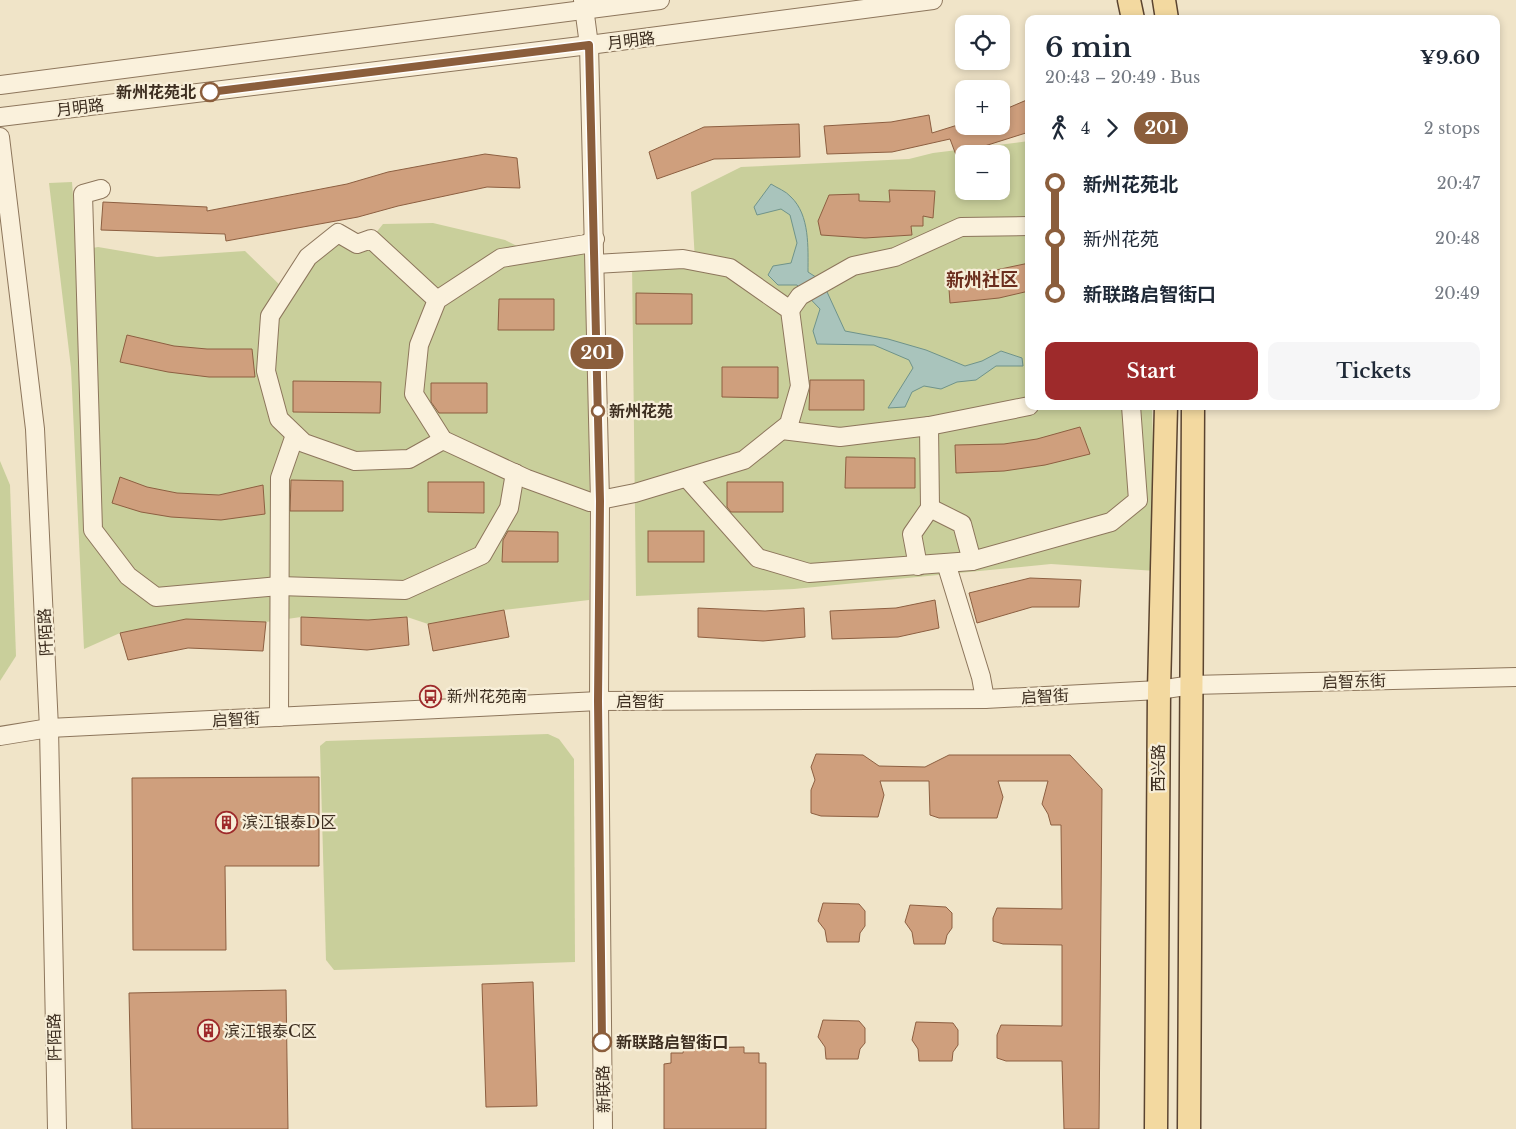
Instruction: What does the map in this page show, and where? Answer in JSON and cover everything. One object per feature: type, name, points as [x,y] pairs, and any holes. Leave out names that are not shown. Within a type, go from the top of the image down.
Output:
[{"type":"main road","points":[[1129,0],[1132,15]]},
{"type":"main road","points":[[1164,0],[1167,15]]},
{"type":"main road","name":"西兴路","points":[[1156,1129],[1159,690],[1166,410]]},
{"type":"main road","name":"西兴路","points":[[1189,1129],[1193,410]]},
{"type":"street","name":"月明路","points":[[0,85],[584,5],[660,0]]},
{"type":"street","name":"月明路","points":[[0,117],[589,45],[933,0]]},
{"type":"street","name":"新联路","points":[[584,5],[589,45],[600,501],[598,701],[603,1129]]},
{"type":"street","name":"阡陌路","points":[[0,137],[35,429],[49,728],[57,1129]]},
{"type":"street","points":[[101,189],[83,194],[93,530],[128,576],[156,597],[279,586],[405,590],[482,555],[509,508],[515,473]]},
{"type":"street","points":[[795,303],[827,279],[853,266],[895,257],[962,227],[1025,226]]},
{"type":"street","points":[[437,300],[371,239],[357,244],[338,233],[308,257],[270,316],[266,371],[279,419],[304,443],[355,461],[409,459],[443,440]]},
{"type":"street","points":[[594,239],[586,244],[501,258],[437,300],[419,345],[414,394],[443,440],[515,473],[590,502],[635,493],[744,460],[789,424],[800,386],[795,303]]},
{"type":"street","points":[[595,264],[683,259],[730,268],[795,303]]},
{"type":"street","points":[[782,430],[840,436],[929,426],[1025,407]]},
{"type":"street","points":[[687,478],[758,558],[809,573],[918,566],[972,560],[1111,522],[1138,500],[1131,410]]},
{"type":"street","points":[[918,566],[912,534],[930,508],[929,426]]},
{"type":"street","points":[[279,717],[280,478],[295,435]]},
{"type":"street","points":[[930,508],[962,524],[972,560]]},
{"type":"street","points":[[946,563],[981,677],[985,699]]},
{"type":"street","name":"启智东街","points":[[1192,685],[1516,676]]},
{"type":"street","name":"启智街","points":[[0,736],[49,728],[598,701],[985,699],[1159,690],[1192,685]]},
{"type":"green space","points":[[1025,142],[1025,410],[1152,410],[1156,571],[1051,564],[794,589],[636,596],[632,263],[695,261],[691,192],[741,167],[909,159],[955,150],[955,200],[1010,200],[1010,145],[997,145]]},
{"type":"green space","points":[[72,182],[77,251],[98,247],[157,257],[245,251],[286,291],[338,233],[371,239],[383,224],[433,223],[505,240],[531,253],[586,244],[590,502],[589,600],[504,610],[428,624],[407,617],[368,620],[301,617],[266,622],[186,619],[120,633],[84,649],[71,368],[49,183]]},
{"type":"green space","points":[[0,461],[10,485],[16,656],[0,681]]},
{"type":"green space","points":[[548,734],[559,739],[574,759],[575,962],[334,970],[326,960],[320,746],[326,741]]},
{"type":"water","points":[[771,184],[789,195],[802,213],[807,232],[808,272],[822,281],[845,331],[888,339],[926,350],[965,366],[982,361],[1001,351],[1022,358],[1023,366],[996,366],[976,380],[957,382],[941,389],[924,386],[912,392],[905,407],[888,408],[913,368],[909,360],[874,345],[817,344],[813,331],[820,309],[797,285],[778,285],[768,275],[773,266],[791,263],[797,243],[790,215],[781,209],[757,215],[754,207]]},
{"type":"building","points":[[1025,101],[1025,133],[988,145],[955,145],[955,152],[950,139],[892,152],[827,154],[824,126],[891,122],[929,115],[932,133],[955,126],[955,135],[1010,135],[1010,107]]},
{"type":"building","points":[[799,124],[800,157],[714,159],[657,179],[649,152],[704,127]]},
{"type":"building","points":[[485,154],[517,158],[520,188],[487,187],[398,206],[358,217],[226,241],[225,234],[101,230],[103,202],[207,207],[207,211],[347,184],[388,172]]},
{"type":"building","points":[[889,190],[935,191],[933,218],[923,216],[923,226],[911,226],[912,235],[865,238],[821,235],[818,221],[829,195],[859,194],[859,201],[890,202]]},
{"type":"building","points":[[1025,264],[1025,292],[999,298],[950,303],[948,275],[996,270]]},
{"type":"building","points":[[636,293],[692,294],[692,324],[636,324]]},
{"type":"building","points":[[499,299],[554,299],[554,330],[498,330]]},
{"type":"building","points":[[127,335],[174,346],[207,349],[252,349],[255,377],[209,377],[168,372],[120,362]]},
{"type":"building","points":[[722,367],[778,367],[778,398],[722,397]]},
{"type":"building","points":[[810,380],[864,380],[864,410],[809,410]]},
{"type":"building","points":[[293,381],[381,382],[380,413],[293,412]]},
{"type":"building","points":[[431,383],[487,383],[487,413],[439,413],[431,402]]},
{"type":"building","points":[[1080,427],[1090,454],[1045,465],[1004,471],[956,473],[955,445],[1004,444],[1037,439]]},
{"type":"building","points":[[846,457],[915,458],[915,488],[845,488]]},
{"type":"building","points":[[120,477],[147,487],[177,493],[219,495],[263,485],[265,514],[221,520],[171,517],[141,512],[112,503]]},
{"type":"building","points":[[291,480],[343,481],[343,511],[290,511]]},
{"type":"building","points":[[428,482],[484,482],[484,513],[428,512]]},
{"type":"building","points":[[727,482],[783,482],[783,512],[731,512],[727,507]]},
{"type":"building","points":[[508,531],[558,532],[558,562],[502,562],[503,540]]},
{"type":"building","points":[[648,531],[704,531],[704,562],[648,562]]},
{"type":"building","points":[[1030,578],[1081,580],[1079,607],[1032,607],[977,623],[969,593]]},
{"type":"building","points":[[935,600],[939,628],[898,637],[832,639],[830,611],[896,608]]},
{"type":"building","points":[[698,608],[765,611],[804,608],[805,637],[763,641],[698,637]]},
{"type":"building","points":[[504,610],[509,637],[433,651],[428,624]]},
{"type":"building","points":[[301,617],[368,620],[407,617],[409,645],[367,650],[301,645]]},
{"type":"building","points":[[186,619],[266,622],[263,651],[188,648],[128,660],[120,633]]},
{"type":"building","points":[[816,754],[863,755],[879,766],[925,767],[949,755],[1070,755],[1102,789],[1099,1129],[1064,1129],[1062,1061],[1006,1061],[997,1058],[997,1035],[1001,1025],[1062,1026],[1062,945],[1003,944],[993,941],[993,918],[997,908],[1062,909],[1061,825],[1051,825],[1048,814],[1042,804],[1048,781],[998,781],[1003,797],[997,818],[939,818],[930,815],[929,781],[880,781],[884,795],[878,817],[821,816],[811,813],[811,790],[815,780],[811,767]]},
{"type":"building","name":"滨江银泰D区","points":[[319,777],[319,866],[225,866],[226,950],[133,950],[132,778]]},
{"type":"building","points":[[823,903],[859,904],[865,911],[865,926],[860,933],[859,942],[827,942],[825,930],[818,921]]},
{"type":"building","points":[[910,905],[946,907],[952,913],[952,928],[947,935],[945,944],[914,944],[912,932],[905,922]]},
{"type":"building","points":[[533,982],[537,1106],[486,1107],[482,984]]},
{"type":"building","name":"滨江银泰C区","points":[[286,990],[288,1129],[132,1129],[129,993]]},
{"type":"building","points":[[823,1020],[859,1021],[865,1028],[865,1043],[860,1049],[858,1059],[826,1059],[825,1047],[818,1037]]},
{"type":"building","points":[[916,1022],[953,1023],[958,1030],[958,1045],[953,1052],[952,1061],[919,1061],[918,1049],[912,1040]]},
{"type":"building","points":[[744,1047],[744,1053],[759,1053],[759,1063],[766,1063],[766,1129],[664,1129],[664,1064],[671,1063],[671,1053],[683,1053],[684,1048]]},
{"type":"bus line","name":"201","points":[[210,92],[589,45],[600,501],[598,701],[602,1042]]},
{"type":"place","name":"新州花苑北","points":[[210,92]]},
{"type":"place","name":"新州花苑","points":[[598,411]]},
{"type":"place","name":"新州花苑南","points":[[431,696]]},
{"type":"place","name":"滨江银泰D区","points":[[226,822]]},
{"type":"place","name":"滨江银泰C区","points":[[208,1031]]},
{"type":"place","name":"新联路启智街口","points":[[602,1042]]},
{"type":"district","name":"新州社区","points":[[982,280]]}]
